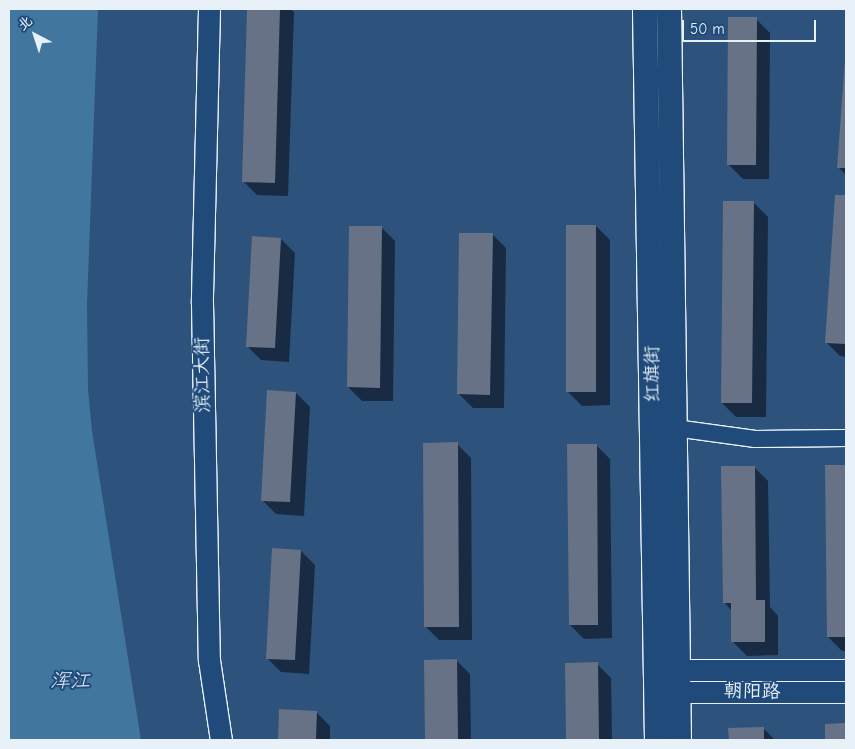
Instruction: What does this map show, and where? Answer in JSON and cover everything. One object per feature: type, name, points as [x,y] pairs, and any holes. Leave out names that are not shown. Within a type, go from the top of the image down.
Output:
[{"type":"main road","name":"红旗街","points":[[645,9],[668,681],[657,740]]},
{"type":"main road","points":[[669,9],[675,428],[668,681],[679,740]]},
{"type":"street","name":"滨江大街","points":[[209,9],[202,303],[209,660],[221,740]]},
{"type":"street","points":[[675,428],[755,439],[846,438]]},
{"type":"street","name":"朝阳路","points":[[668,681],[846,670]]},
{"type":"street","name":"朝阳路","points":[[668,681],[846,692]]},
{"type":"water","name":"浑江","points":[[9,9],[98,9],[87,305],[88,389],[92,431],[141,740],[9,740]]},
{"type":"building","points":[[247,9],[280,9],[275,183],[242,182]]},
{"type":"building","points":[[728,17],[757,17],[756,165],[727,165]]},
{"type":"building","points":[[845,60],[846,168],[837,168]]},
{"type":"building","points":[[835,195],[846,195],[846,344],[825,343]]},
{"type":"building","points":[[723,201],[754,201],[752,403],[721,403]]},
{"type":"building","points":[[566,225],[596,225],[596,392],[566,392]]},
{"type":"building","points":[[349,226],[382,226],[380,388],[347,387]]},
{"type":"building","points":[[459,233],[493,233],[490,395],[457,394]]},
{"type":"building","points":[[252,236],[281,238],[275,348],[246,347]]},
{"type":"building","points":[[267,390],[296,392],[290,502],[261,501]]},
{"type":"building","points":[[458,442],[459,627],[424,627],[423,443]]},
{"type":"building","points":[[567,444],[597,444],[598,625],[569,625]]},
{"type":"building","points":[[825,465],[846,465],[846,637],[827,637]]},
{"type":"building","points":[[721,466],[755,466],[756,600],[765,600],[765,642],[731,642],[731,603],[723,603]]},
{"type":"building","points":[[272,548],[301,550],[295,660],[266,659]]},
{"type":"building","points":[[457,659],[458,740],[425,740],[424,660]]},
{"type":"building","points":[[598,662],[599,740],[566,740],[565,663]]},
{"type":"building","points":[[279,709],[317,711],[316,740],[278,740]]},
{"type":"building","points":[[846,723],[846,740],[825,740],[825,724]]},
{"type":"building","points":[[764,727],[764,740],[729,740],[728,728]]}]
